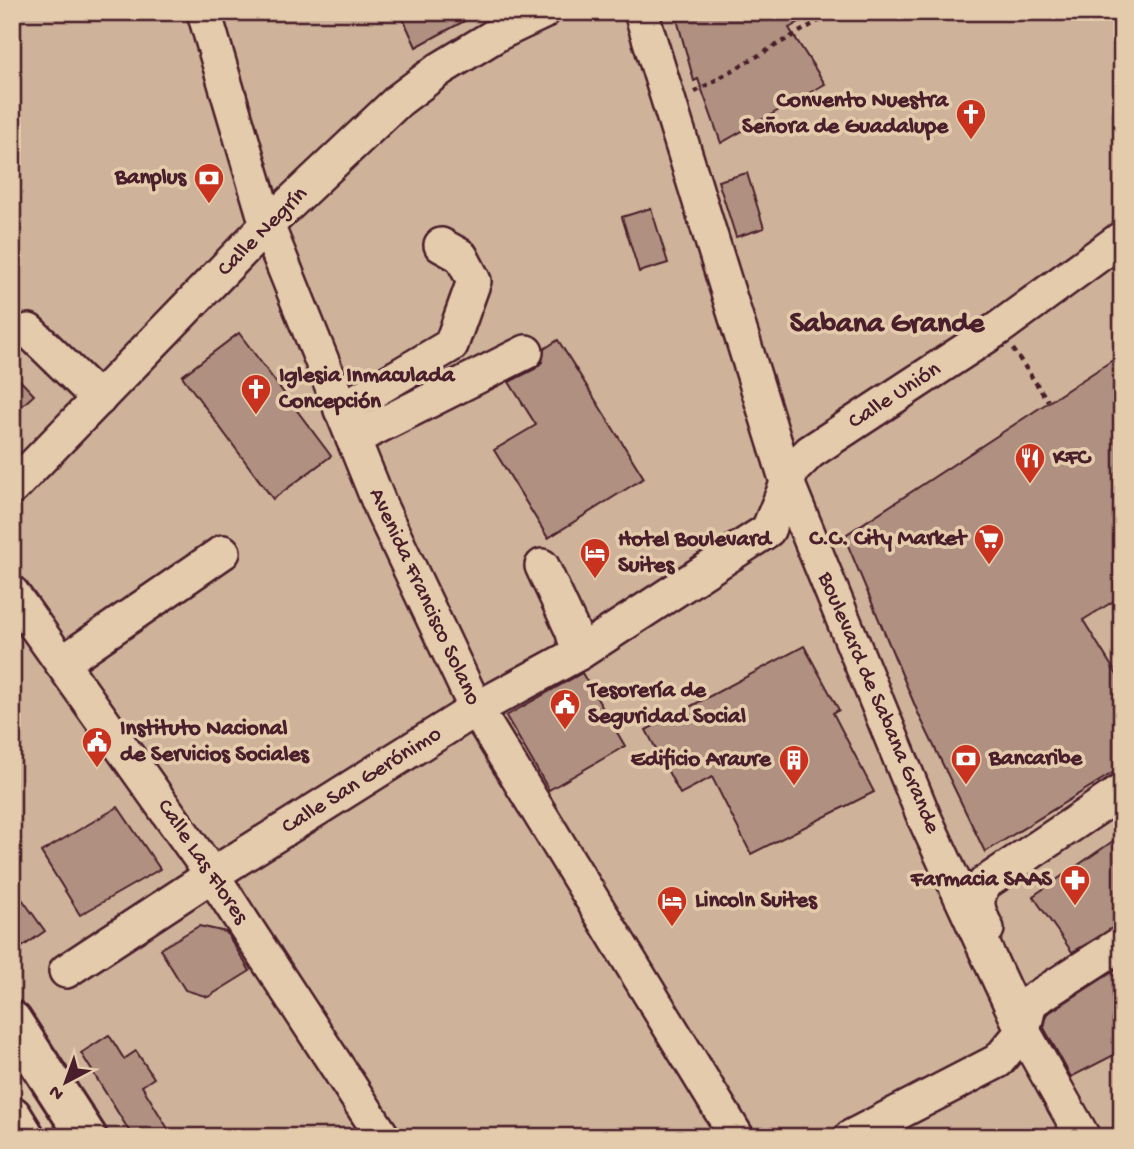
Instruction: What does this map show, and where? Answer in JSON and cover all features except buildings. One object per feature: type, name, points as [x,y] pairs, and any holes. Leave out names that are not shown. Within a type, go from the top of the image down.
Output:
[{"type":"main road","points":[[12,1021],[87,1137]]},
{"type":"main road","points":[[12,1116],[25,1137]]},
{"type":"street","name":"Avenida Francisco Solano","points":[[204,12],[267,225],[382,510],[475,709],[737,1137]]},
{"type":"street","name":"Calle Negrín","points":[[12,488],[267,225],[399,100],[440,69],[501,32],[543,12]]},
{"type":"street","name":"Boulevard de Sabana Grande","points":[[641,12],[787,482],[924,817],[1083,1137]]},
{"type":"street","name":"Calle Unión","points":[[768,530],[793,469],[810,452],[999,328],[1122,238]]},
{"type":"street","points":[[347,424],[451,345],[474,281],[461,256],[441,245]]},
{"type":"street","points":[[29,331],[99,399]]},
{"type":"street","points":[[347,424],[526,352]]},
{"type":"street","name":"Calle San Gerónimo","points":[[66,971],[212,874],[475,709],[579,653],[768,530]]},
{"type":"street","points":[[62,663],[223,552]]},
{"type":"street","points":[[542,566],[572,630],[579,653]]},
{"type":"street","name":"Calle Las Flores","points":[[12,593],[212,874],[383,1137]]},
{"type":"street","points":[[1025,1017],[978,913],[979,891],[985,883],[1122,791]]},
{"type":"street","points":[[851,1137],[998,1061],[1025,1017],[1122,943]]},
{"type":"path","points":[[695,92],[834,12]]},
{"type":"path","points":[[999,328],[1048,401]]},
{"type":"shaded area","points":[[12,12],[1122,12],[1122,1137],[104,1137],[12,996]]},
{"type":"place","name":"Convento Nuestra Señora de Guadalupe","points":[[971,141]]},
{"type":"place","name":"Banplus","points":[[209,205]]},
{"type":"place","name":"Iglesia Inmaculada Concepción","points":[[256,416]]},
{"type":"place","name":"KFC","points":[[1030,485]]},
{"type":"place","name":"C.C. City Market","points":[[989,566]]},
{"type":"place","name":"Hotel Boulevard Suites","points":[[595,580]]},
{"type":"place","name":"Tesorería de Seguridad Social","points":[[565,731]]},
{"type":"place","name":"Instituto Nacional de Servicios Sociales","points":[[97,769]]},
{"type":"place","name":"Bancaribe","points":[[966,786]]},
{"type":"place","name":"Edificio Araure","points":[[794,787]]},
{"type":"place","name":"Farmacia SAAS","points":[[1075,907]]},
{"type":"place","name":"Lincoln Suites","points":[[672,928]]},
{"type":"district","name":"Sabana Grande","points":[[887,325]]}]
